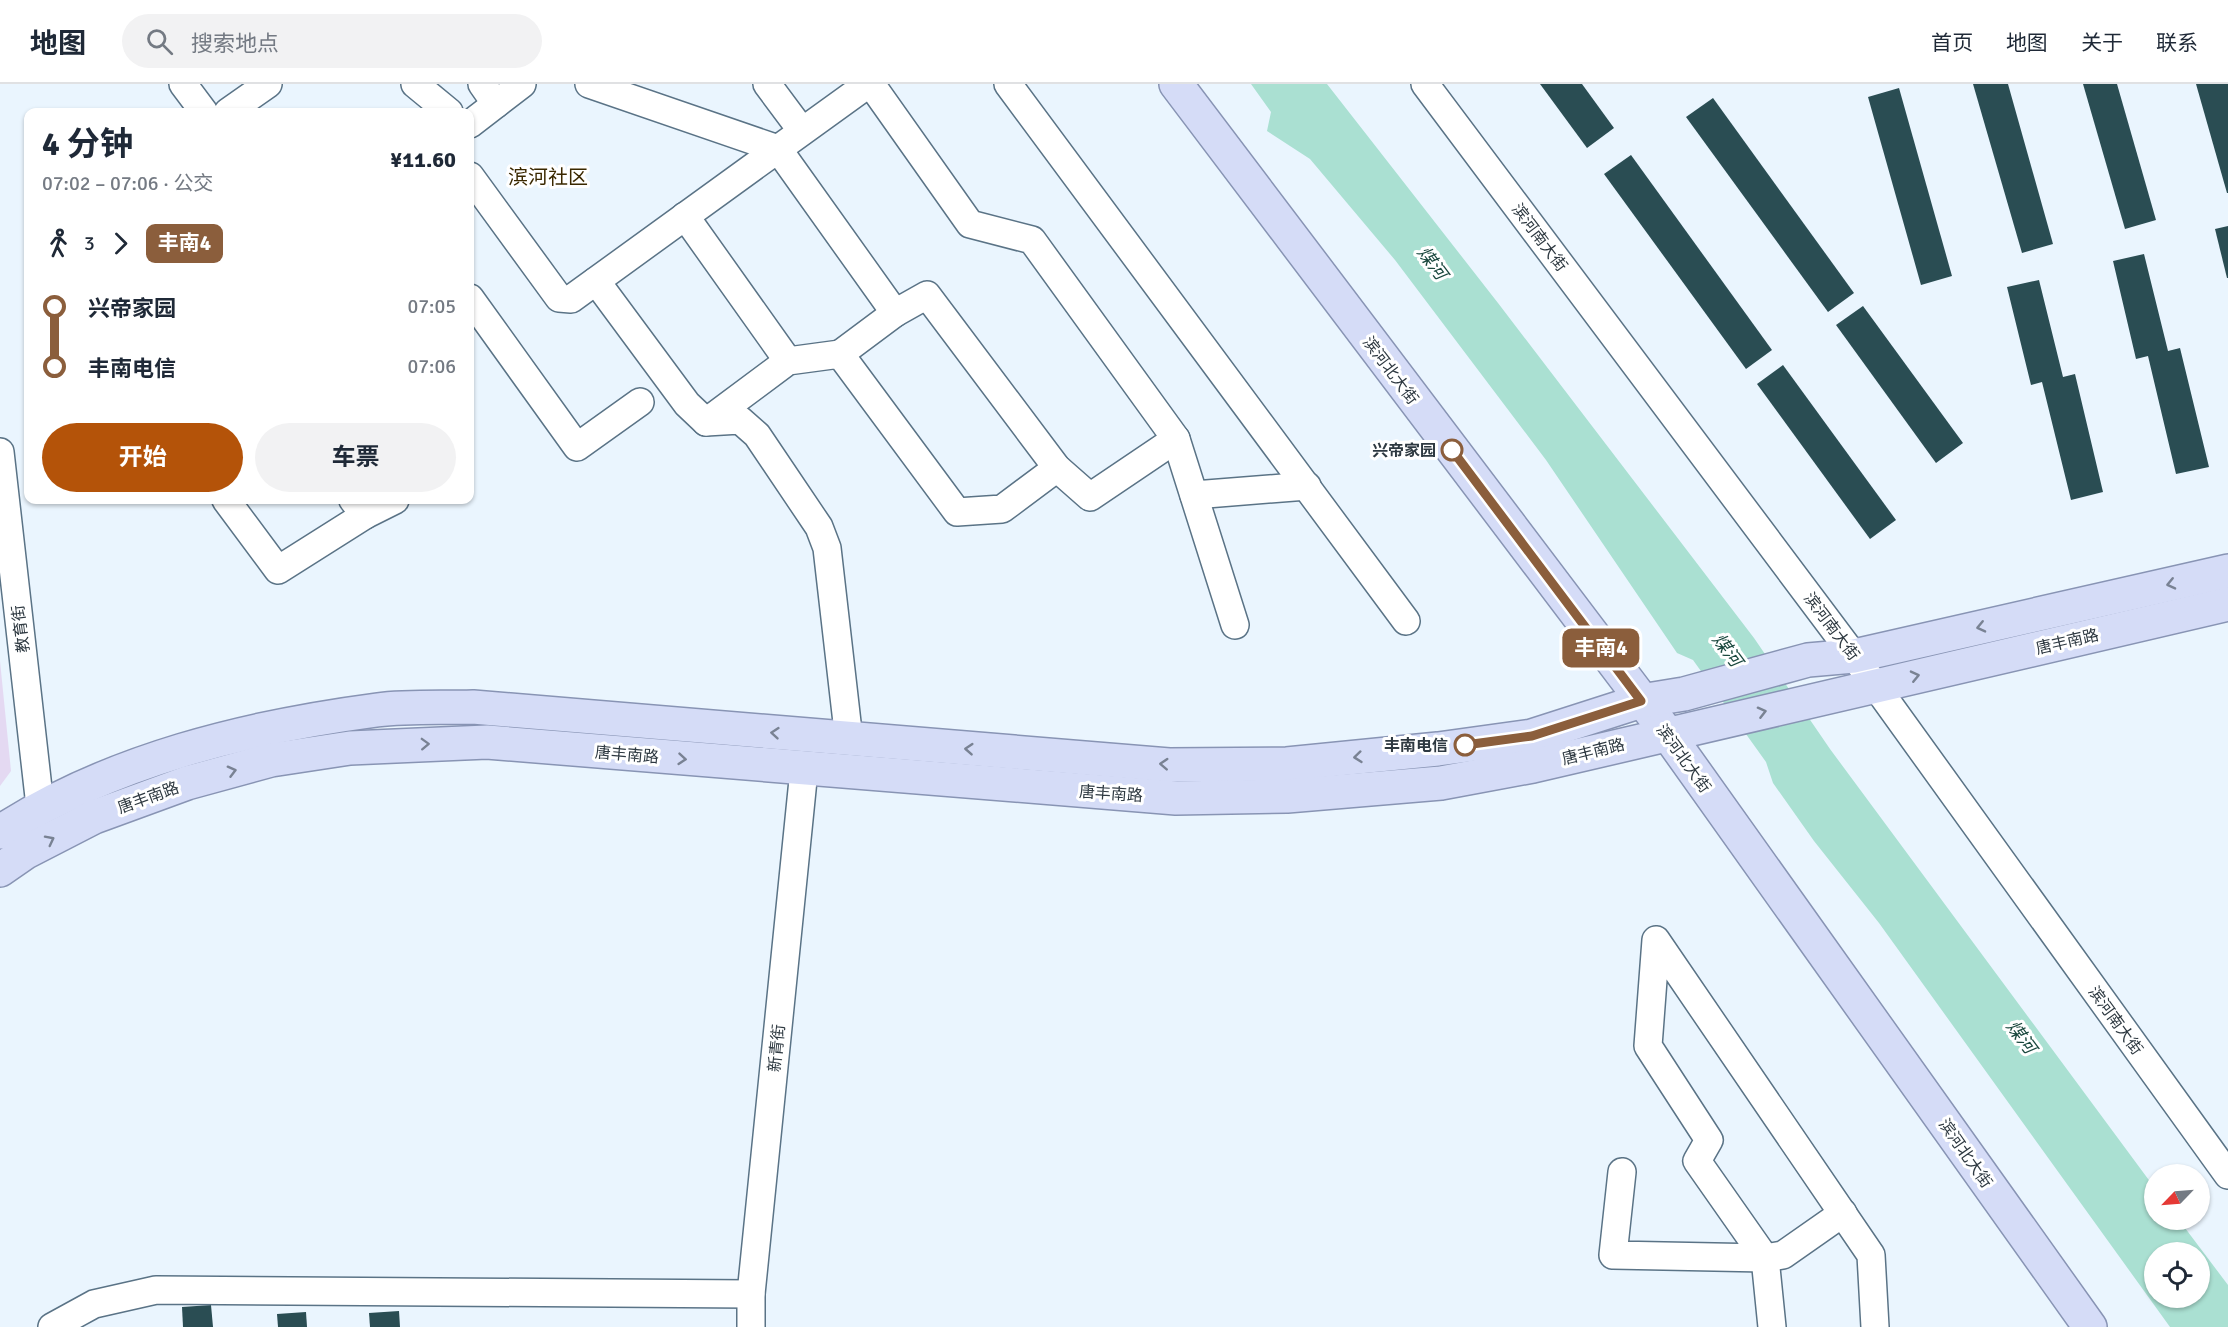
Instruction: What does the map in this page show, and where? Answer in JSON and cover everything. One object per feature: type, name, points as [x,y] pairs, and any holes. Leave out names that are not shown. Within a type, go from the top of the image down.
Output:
[{"type":"main road","name":"滨河北大街","points":[[1176,84],[1667,733],[2090,1327]]},
{"type":"main road","name":"唐丰南路","points":[[0,832],[40,806],[107,776],[182,751],[296,724],[380,710],[473,707],[1169,765],[1287,764],[1438,749],[1532,736],[1641,701],[1684,694],[1808,660],[1854,656],[2228,571]]},
{"type":"main road","name":"唐丰南路","points":[[0,870],[26,852],[94,818],[187,783],[271,760],[350,747],[487,742],[804,770],[1176,798],[1287,796],[1441,783],[1533,766],[1837,693],[2228,604]]},
{"type":"street","points":[[183,84],[201,108]]},
{"type":"street","points":[[234,108],[268,84]]},
{"type":"street","points":[[416,84],[444,108]]},
{"type":"street","points":[[474,117],[489,94],[522,84]]},
{"type":"street","points":[[589,84],[620,90],[778,148],[896,313]]},
{"type":"street","points":[[767,84],[802,131]]},
{"type":"street","points":[[474,181],[559,298],[571,299],[869,84],[970,224],[1032,240],[1176,439],[1235,625]]},
{"type":"street","points":[[1008,84],[1406,621]]},
{"type":"street","name":"滨河南大街","points":[[1425,84],[1854,656],[2228,1175]]},
{"type":"street","points":[[685,216],[788,361]]},
{"type":"street","points":[[596,281],[687,404],[706,422],[740,420],[757,435],[819,527],[830,566],[849,740]]},
{"type":"street","points":[[706,422],[788,361],[840,354],[896,313],[927,294],[1057,468],[1090,497],[1176,439]]},
{"type":"street","points":[[474,310],[578,447],[640,402]]},
{"type":"street","points":[[840,354],[957,512],[1002,509],[1057,468]]},
{"type":"street","name":"教育街","points":[[0,452],[4,517],[40,806]]},
{"type":"street","points":[[1194,495],[1307,486]]},
{"type":"street","points":[[229,504],[279,570],[359,507],[374,504]]},
{"type":"street","name":"新青街","points":[[751,1327],[751,1294],[804,770]]},
{"type":"street","points":[[1772,1327],[1765,1258],[1697,1161],[1709,1140],[1648,1046],[1656,940],[1870,1255],[1875,1327]]},
{"type":"street","points":[[1623,1172],[1613,1255],[1765,1258],[1783,1256],[1843,1213]]},
{"type":"street","points":[[52,1327],[94,1305],[156,1290],[751,1294]]},
{"type":"shaded area","points":[[0,661],[11,771],[0,786]]},
{"type":"water","name":"煤河","points":[[1251,84],[1327,84],[1754,638],[1830,749],[2144,1173],[2144,1230],[2187,1230],[2196,1242],[2144,1242],[2144,1291],[1879,923],[1814,841],[1773,783],[1766,762],[1693,660],[1677,653],[1546,460],[1395,260],[1310,159],[1267,131],[1271,112]]},
{"type":"water","points":[[2210,1261],[2228,1285],[2228,1327],[2170,1327],[2156,1308],[2210,1308]]},
{"type":"building","points":[[1540,84],[1582,84],[1614,128],[1587,148]]},
{"type":"building","points":[[1973,84],[2008,84],[2053,244],[2022,253]]},
{"type":"building","points":[[2083,84],[2117,84],[2156,220],[2125,229]]},
{"type":"building","points":[[2196,84],[2228,84],[2228,193],[2227,193]]},
{"type":"building","points":[[1899,88],[1952,276],[1921,285],[1868,97]]},
{"type":"building","points":[[1713,98],[1854,293],[1828,312],[1686,117]]},
{"type":"building","points":[[1631,155],[1772,350],[1746,369],[1604,174]]},
{"type":"building","points":[[2228,226],[2228,278],[2227,278],[2215,229]]},
{"type":"building","points":[[2144,254],[2168,351],[2180,348],[2209,467],[2176,474],[2148,356],[2136,359],[2113,261]]},
{"type":"building","points":[[2039,280],[2063,377],[2075,374],[2103,492],[2071,500],[2042,382],[2031,385],[2007,287]]},
{"type":"building","points":[[1863,306],[1963,443],[1936,463],[1836,325]]},
{"type":"building","points":[[1783,365],[1896,520],[1870,539],[1757,384]]},
{"type":"building","points":[[211,1305],[213,1327],[183,1327],[182,1307]]},
{"type":"building","points":[[399,1311],[400,1327],[370,1327],[369,1313]]},
{"type":"building","points":[[306,1312],[307,1327],[278,1327],[277,1314]]},
{"type":"bus line","name":"丰南4","points":[[1452,450],[1641,701],[1532,736],[1465,745]]},
{"type":"place","name":"兴帝家园","points":[[1452,450]]},
{"type":"place","name":"丰南电信","points":[[1465,745]]},
{"type":"district","name":"滨河社区","points":[[548,177]]}]
